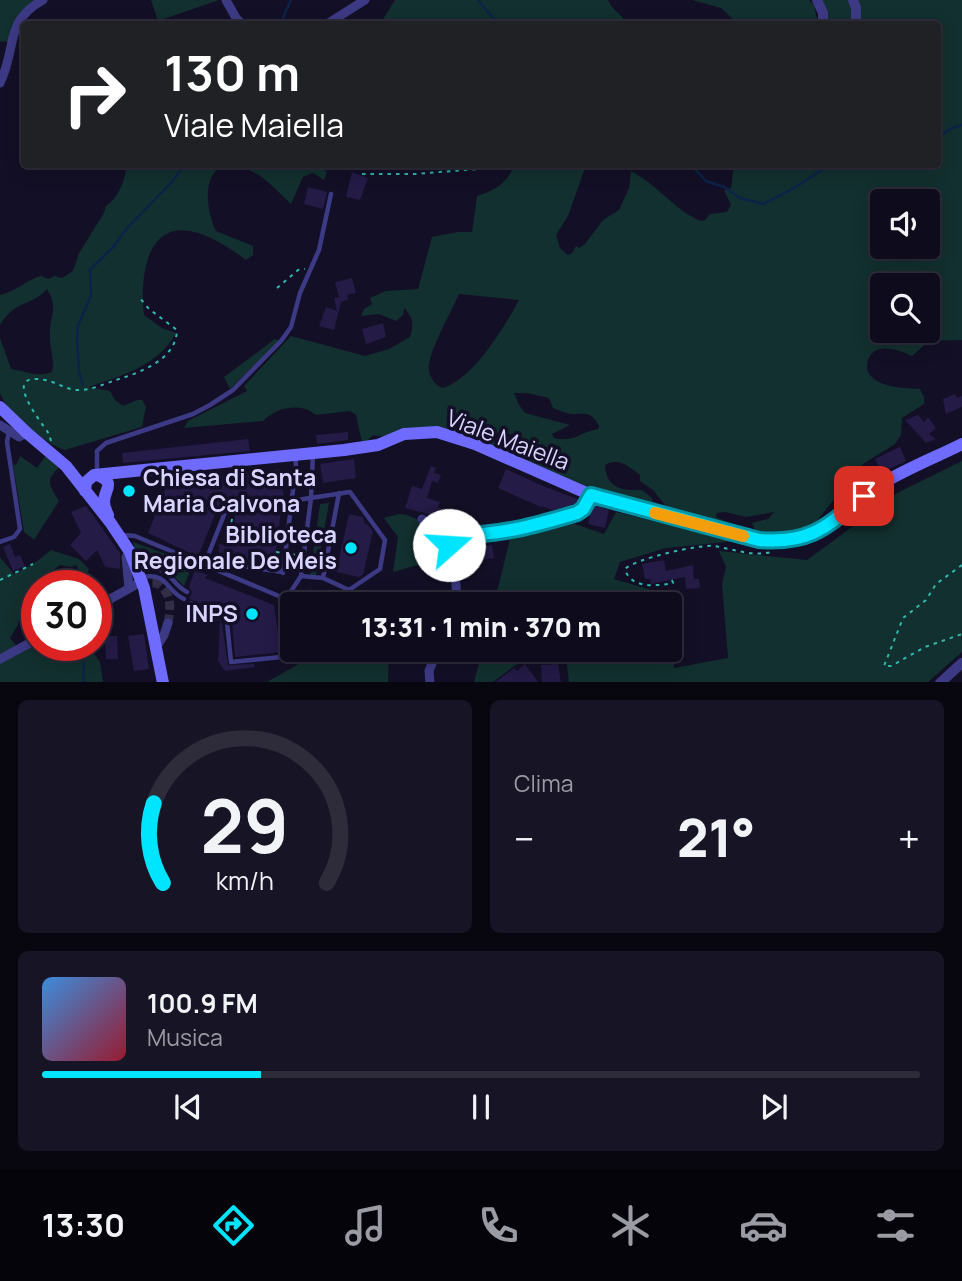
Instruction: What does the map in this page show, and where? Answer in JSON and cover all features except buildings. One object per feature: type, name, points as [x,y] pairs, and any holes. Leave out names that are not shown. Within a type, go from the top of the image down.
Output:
[{"type":"main road","points":[[0,407],[65,466],[119,535],[135,572],[152,629],[163,682]]},
{"type":"main road","name":"Viale Maiella","points":[[94,476],[378,445],[404,434],[437,432],[475,444],[591,495],[759,540],[781,542],[810,535],[825,528],[883,483],[962,443]]},
{"type":"main road","points":[[65,466],[106,480],[105,508],[110,522]]},
{"type":"main road","name":"Viale Maiella","points":[[107,492],[116,482],[134,472]]},
{"type":"main road","points":[[88,495],[86,482],[94,476]]},
{"type":"main road","points":[[88,495],[99,499],[107,492]]},
{"type":"street","points":[[0,83],[19,18],[43,0]]},
{"type":"street","points":[[226,0],[239,21]]},
{"type":"street","points":[[332,21],[365,0]]},
{"type":"street","points":[[817,0],[823,13],[823,21]]},
{"type":"street","points":[[853,0],[856,21]]},
{"type":"street","points":[[0,425],[19,437],[27,433]]},
{"type":"street","points":[[456,592],[450,539],[456,535],[523,530],[577,513],[583,509],[591,495]]},
{"type":"street","points":[[422,519],[450,539]]},
{"type":"street","points":[[112,593],[135,572]]},
{"type":"street","points":[[0,659],[21,648]]},
{"type":"street","points":[[430,682],[429,671],[433,662]]},
{"type":"street","points":[[940,682],[962,663]]},
{"type":"lane","points":[[94,476],[96,455],[106,443],[193,414],[224,396],[241,383],[287,333],[324,232],[331,194]]},
{"type":"lane","points":[[0,542],[14,537],[20,529],[8,442],[9,431]]},
{"type":"lane","points":[[291,592],[301,576],[311,498],[313,453]]},
{"type":"lane","points":[[223,571],[226,565],[283,572],[295,455]]},
{"type":"lane","points":[[205,563],[226,510],[350,492],[385,540],[380,569],[349,590],[323,579],[301,576]]},
{"type":"lane","points":[[323,579],[339,493]]},
{"type":"lane","points":[[119,535],[135,536],[280,596]]},
{"type":"lane","points":[[135,572],[141,558],[167,557]]},
{"type":"lane","points":[[135,572],[160,570],[187,592]]},
{"type":"lane","points":[[135,572],[162,579],[176,595],[184,599]]},
{"type":"lane","points":[[191,603],[223,616],[227,622],[231,662],[280,656]]},
{"type":"path","points":[[362,174],[444,173],[497,168]]},
{"type":"path","points":[[277,288],[298,271],[310,270]]},
{"type":"path","points":[[48,451],[51,446],[50,434],[24,397],[22,384],[39,379],[72,390],[83,390],[129,375],[162,358],[173,345],[177,330],[139,298]]},
{"type":"path","points":[[229,539],[233,509]]},
{"type":"path","points":[[279,529],[299,532]]},
{"type":"path","points":[[672,580],[673,583],[661,585],[634,582],[625,569],[641,560],[713,546],[772,553],[781,542]]},
{"type":"path","points":[[276,552],[296,555]]},
{"type":"path","points":[[0,580],[33,564]]},
{"type":"path","points":[[962,565],[936,584],[926,600],[903,618],[884,666],[891,666],[925,647],[962,634]]},
{"type":"green space","points":[[0,0],[39,0],[18,15],[8,42],[0,41]]},
{"type":"green space","points":[[151,0],[219,0],[158,21]]},
{"type":"green space","points":[[395,0],[608,0],[626,21],[382,21]]},
{"type":"green space","points":[[692,0],[809,0],[814,5],[817,21],[735,21],[721,8]]},
{"type":"green space","points":[[822,0],[849,0],[852,6],[851,21],[826,21]]},
{"type":"green space","points":[[858,0],[962,0],[962,340],[940,341],[940,273],[870,273],[870,343],[927,343],[912,356],[888,349],[876,350],[868,361],[870,375],[889,386],[920,389],[924,404],[902,418],[901,435],[895,444],[863,464],[815,523],[797,532],[774,535],[756,532],[752,523],[768,519],[774,512],[746,517],[717,513],[716,517],[739,527],[743,532],[673,515],[653,490],[640,481],[640,475],[628,466],[615,462],[605,465],[608,479],[622,489],[642,490],[652,498],[653,506],[588,493],[486,443],[489,440],[515,436],[510,434],[480,432],[385,437],[373,435],[365,443],[362,442],[356,415],[350,411],[316,415],[296,407],[275,412],[263,421],[184,428],[188,421],[247,391],[244,386],[291,336],[365,356],[389,349],[410,337],[412,321],[404,308],[403,315],[396,321],[379,314],[361,316],[364,309],[372,304],[370,298],[386,291],[418,289],[432,237],[472,232],[477,196],[499,186],[513,168],[585,168],[568,216],[556,235],[560,248],[568,255],[576,246],[579,248],[585,244],[603,220],[619,210],[629,188],[631,171],[701,221],[710,214],[727,212],[731,205],[724,190],[731,188],[734,168],[941,168],[941,21],[860,21]],"holes":[[[459,294],[519,300],[496,338],[465,375],[442,388],[435,383],[429,364]],[[514,393],[549,398],[553,408],[570,414],[590,415],[595,419],[598,429],[572,438],[554,438],[552,434],[570,425],[525,413]]]},
{"type":"green space","points":[[221,168],[214,173],[210,182],[208,194],[211,220],[216,231],[253,246],[253,255],[246,260],[211,238],[190,231],[180,230],[161,237],[149,256],[146,268],[144,315],[162,328],[176,333],[160,354],[139,368],[89,387],[110,391],[115,400],[123,406],[142,400],[146,407],[142,427],[65,450],[48,442],[28,426],[10,409],[0,393],[0,338],[11,369],[37,374],[52,372],[51,296],[47,289],[12,311],[0,325],[0,295],[41,276],[48,279],[55,276],[62,278],[73,271],[79,253],[106,206],[119,190],[126,170]]},
{"type":"green space","points":[[242,168],[322,168],[327,172],[324,180],[313,173],[303,177],[291,204],[266,180]]},
{"type":"green space","points":[[275,339],[280,341],[230,389],[224,377]]},
{"type":"green space","points":[[47,454],[61,466],[50,479],[59,501],[34,540],[24,532],[13,464],[16,465],[20,456],[37,468]]},
{"type":"green space","points":[[962,461],[962,652],[928,682],[569,682],[567,662],[674,662],[674,668],[728,658],[722,584],[726,567],[719,551],[807,560],[885,499]]},
{"type":"green space","points":[[329,503],[316,575],[310,575],[320,504]]},
{"type":"green space","points":[[616,512],[736,541],[666,548],[620,562],[614,579],[658,592],[497,592],[510,539],[572,523],[604,534]]},
{"type":"green space","points":[[399,514],[413,517],[426,525],[446,548],[432,561],[393,572],[398,537],[384,518]]},
{"type":"green space","points":[[133,542],[193,564],[184,586],[165,568],[145,566],[143,560],[162,562],[163,558],[135,550]]},
{"type":"green space","points":[[51,550],[79,559],[89,569],[79,570],[76,565],[60,565],[54,570],[21,570]]},
{"type":"green space","points":[[0,557],[14,574],[21,570],[21,613],[18,625],[10,638],[16,645],[0,655]]},
{"type":"green space","points":[[21,651],[21,661],[99,661],[103,682],[0,682],[0,662]]},
{"type":"green space","points":[[302,662],[389,662],[388,682],[267,682]]},
{"type":"green space","points":[[479,662],[520,662],[493,682],[474,682]]},
{"type":"waterway","points":[[281,21],[291,0]]},
{"type":"waterway","points":[[478,0],[496,21]]},
{"type":"waterway","points":[[941,136],[962,125]]},
{"type":"waterway","points":[[83,385],[79,372],[77,338],[78,326],[91,295],[90,270],[183,168]]},
{"type":"waterway","points":[[694,168],[706,181],[724,187],[740,198],[763,204],[825,168]]},
{"type":"waterway","points":[[83,682],[84,663]]},
{"type":"tunnel","points":[[139,583],[157,583],[165,591],[170,606],[168,623]]},
{"type":"slow traffic","points":[[655,513],[743,536]]},
{"type":"place","name":"Chiesa di Santa Maria Calvona","points":[[129,491]]},
{"type":"place","name":"Biblioteca Regionale De Meis","points":[[351,548]]},
{"type":"place","name":"INPS","points":[[252,614]]},
{"type":"route","points":[[449,545],[450,539],[456,535],[523,530],[577,513],[583,509],[591,495],[759,540],[781,542],[810,535],[825,528],[864,496]]}]
